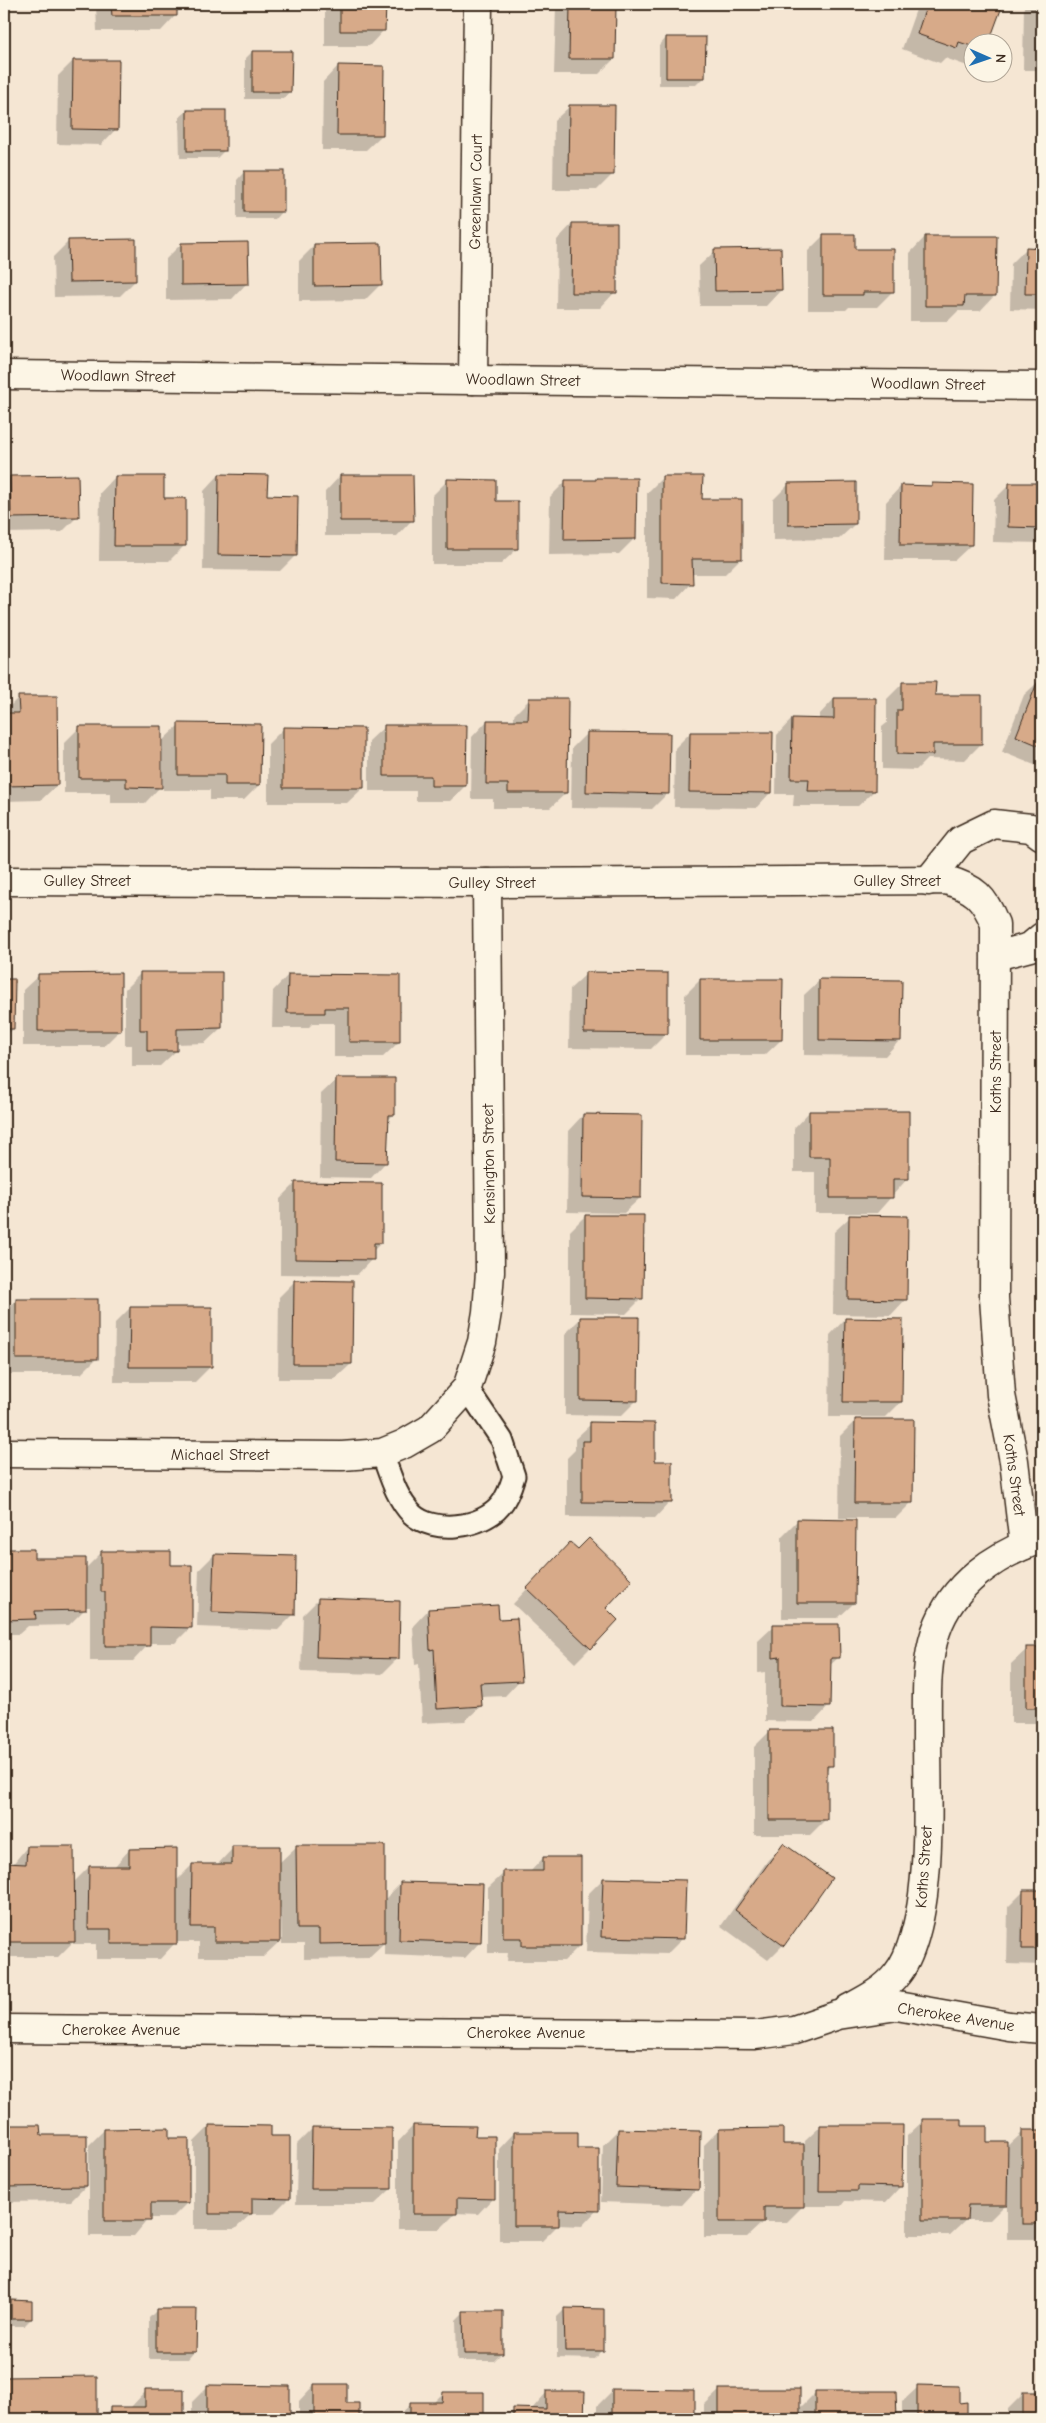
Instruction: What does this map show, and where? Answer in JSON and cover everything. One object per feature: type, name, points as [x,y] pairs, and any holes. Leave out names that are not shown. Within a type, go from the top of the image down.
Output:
[{"type":"street","name":"Greenlawn Court","points":[[473,380],[478,4]]},
{"type":"street","name":"Woodlawn Street","points":[[4,375],[1042,386]]},
{"type":"street","points":[[928,880],[961,840],[994,824],[1030,828],[1042,836]]},
{"type":"street","name":"Gulley Street","points":[[4,881],[487,883],[946,880],[977,893]]},
{"type":"street","name":"Kensington Street","points":[[430,1429],[466,1388],[482,1342],[487,1312],[490,1272],[487,883]]},
{"type":"street","name":"Koths Street","points":[[838,2015],[874,1994],[898,1974],[911,1945],[921,1914],[927,1862],[927,1673],[936,1630],[948,1607],[969,1580],[996,1558],[1033,1542],[1001,1395],[994,1298],[995,924],[988,907],[977,893]]},
{"type":"street","points":[[996,956],[1030,947],[1042,937]]},
{"type":"street","name":"Michael Street","points":[[4,1453],[342,1456],[382,1453],[404,1444],[430,1429]]},
{"type":"street","name":"Cherokee Avenue","points":[[4,2029],[755,2035],[794,2030],[838,2015],[897,2006],[1009,2026],[1042,2029]]},
{"type":"lane","points":[[382,1453],[400,1498],[414,1515],[436,1526],[457,1527],[476,1521],[499,1508],[514,1476],[502,1440],[466,1388]]},
{"type":"building","points":[[111,4],[177,4],[177,16],[112,16]]},
{"type":"building","points":[[340,4],[386,4],[385,31],[340,31]]},
{"type":"building","points":[[570,4],[616,4],[615,59],[569,59]]},
{"type":"building","points":[[927,4],[1003,4],[993,32],[964,32],[964,44],[959,42],[957,48],[917,34]]},
{"type":"building","points":[[1039,4],[1042,4],[1042,55],[1038,55]]},
{"type":"building","points":[[666,37],[706,37],[705,78],[666,78]]},
{"type":"building","points":[[252,51],[292,51],[291,92],[252,92]]},
{"type":"building","points":[[73,60],[119,60],[118,130],[72,129]]},
{"type":"building","points":[[338,65],[384,66],[383,135],[337,135]]},
{"type":"building","points":[[569,105],[615,105],[614,175],[568,175]]},
{"type":"building","points":[[187,110],[226,110],[226,151],[187,151]]},
{"type":"building","points":[[244,171],[284,171],[284,212],[244,212]]},
{"type":"building","points":[[572,223],[617,223],[617,293],[571,293]]},
{"type":"building","points":[[823,234],[855,234],[855,249],[894,249],[894,292],[863,292],[863,295],[823,295]]},
{"type":"building","points":[[925,236],[997,236],[996,296],[965,296],[964,306],[925,306]]},
{"type":"building","points":[[136,239],[136,281],[69,282],[68,240]]},
{"type":"building","points":[[248,242],[249,284],[181,285],[181,243]]},
{"type":"building","points":[[381,243],[382,285],[314,286],[314,244]]},
{"type":"building","points":[[1026,247],[1042,248],[1042,294],[1025,294]]},
{"type":"building","points":[[781,248],[782,290],[715,291],[714,249]]},
{"type":"building","points":[[219,474],[268,475],[267,495],[298,496],[297,556],[218,555]]},
{"type":"building","points":[[78,475],[79,517],[11,518],[10,476]]},
{"type":"building","points":[[340,475],[413,475],[414,521],[340,521]]},
{"type":"building","points":[[115,476],[164,476],[164,498],[186,498],[186,546],[114,546]]},
{"type":"building","points":[[662,476],[703,476],[702,499],[742,499],[742,559],[692,559],[693,584],[662,583]]},
{"type":"building","points":[[596,478],[637,478],[636,539],[564,540],[565,480],[596,480]]},
{"type":"building","points":[[447,479],[496,480],[496,501],[518,501],[518,549],[447,549]]},
{"type":"building","points":[[1042,481],[1042,528],[1008,527],[1009,483],[1040,483]]},
{"type":"building","points":[[856,482],[856,524],[788,525],[788,483]]},
{"type":"building","points":[[932,483],[973,484],[972,545],[900,545],[901,485],[932,486]]},
{"type":"building","points":[[1039,678],[1042,679],[1042,747],[1016,736]]},
{"type":"building","points":[[902,682],[936,682],[935,695],[982,695],[982,744],[933,744],[933,755],[897,754],[897,710],[902,710]]},
{"type":"building","points":[[18,696],[57,696],[58,785],[4,786],[4,713],[19,713]]},
{"type":"building","points":[[529,698],[568,698],[567,793],[508,793],[508,784],[486,784],[487,720],[528,720]]},
{"type":"building","points":[[834,698],[876,698],[875,791],[808,791],[809,779],[791,779],[792,718],[834,719]]},
{"type":"building","points":[[178,723],[261,724],[260,785],[225,785],[225,775],[178,775]]},
{"type":"building","points":[[384,725],[467,725],[466,786],[431,786],[431,776],[384,776]]},
{"type":"building","points":[[79,726],[162,726],[162,788],[126,787],[126,778],[79,778]]},
{"type":"building","points":[[283,727],[364,728],[364,788],[283,788]]},
{"type":"building","points":[[587,732],[670,733],[669,794],[586,792]]},
{"type":"building","points":[[690,732],[773,732],[772,793],[689,792]]},
{"type":"building","points":[[140,972],[222,972],[222,1028],[177,1029],[177,1051],[147,1051],[147,1030],[140,1030]]},
{"type":"building","points":[[585,972],[668,973],[668,1034],[584,1033]]},
{"type":"building","points":[[121,973],[121,1031],[38,1031],[38,974]]},
{"type":"building","points":[[288,974],[400,975],[400,1042],[349,1042],[349,1008],[325,1008],[325,1013],[287,1013]]},
{"type":"building","points":[[4,979],[15,979],[14,1029],[4,1029]]},
{"type":"building","points":[[700,979],[783,979],[782,1040],[700,1040]]},
{"type":"building","points":[[819,979],[902,980],[901,1041],[819,1040]]},
{"type":"building","points":[[336,1078],[395,1078],[395,1115],[389,1115],[387,1163],[335,1162]]},
{"type":"building","points":[[809,1111],[909,1111],[909,1179],[893,1179],[893,1198],[830,1198],[830,1157],[809,1157]]},
{"type":"building","points":[[583,1114],[642,1115],[641,1198],[582,1197]]},
{"type":"building","points":[[295,1182],[382,1183],[382,1243],[374,1243],[374,1260],[295,1259]]},
{"type":"building","points":[[585,1215],[644,1215],[643,1299],[585,1298]]},
{"type":"building","points":[[849,1215],[908,1216],[907,1300],[848,1299]]},
{"type":"building","points":[[294,1280],[353,1281],[352,1364],[293,1364]]},
{"type":"building","points":[[16,1299],[98,1299],[98,1359],[16,1359]]},
{"type":"building","points":[[130,1307],[212,1307],[212,1367],[129,1367]]},
{"type":"building","points":[[580,1317],[639,1317],[638,1401],[580,1400]]},
{"type":"building","points":[[845,1318],[903,1319],[902,1402],[843,1402]]},
{"type":"building","points":[[855,1419],[914,1419],[913,1503],[854,1503]]},
{"type":"building","points":[[590,1422],[655,1423],[655,1461],[672,1461],[672,1503],[582,1502],[582,1441],[590,1441]]},
{"type":"building","points":[[797,1519],[856,1520],[855,1603],[797,1603]]},
{"type":"building","points":[[589,1538],[632,1580],[606,1608],[618,1620],[591,1649],[527,1588],[570,1542],[578,1549]]},
{"type":"building","points":[[4,1549],[34,1549],[34,1558],[86,1558],[86,1610],[35,1611],[36,1619],[4,1620]]},
{"type":"building","points":[[101,1551],[171,1551],[171,1565],[192,1565],[192,1628],[150,1627],[150,1646],[105,1646],[105,1592],[101,1592]]},
{"type":"building","points":[[214,1554],[296,1556],[295,1615],[212,1612]]},
{"type":"building","points":[[318,1598],[400,1601],[399,1659],[316,1657]]},
{"type":"building","points":[[498,1605],[499,1619],[517,1618],[522,1681],[480,1683],[482,1706],[437,1709],[434,1649],[430,1650],[428,1609]]},
{"type":"building","points":[[773,1624],[839,1624],[840,1658],[831,1658],[830,1707],[780,1706],[780,1657],[773,1658]]},
{"type":"building","points":[[1026,1647],[1042,1647],[1042,1708],[1026,1708]]},
{"type":"building","points":[[769,1730],[833,1730],[833,1766],[827,1766],[827,1820],[769,1820]]},
{"type":"building","points":[[783,1843],[832,1878],[784,1946],[735,1910]]},
{"type":"building","points":[[296,1845],[385,1845],[385,1943],[319,1944],[319,1929],[297,1929]]},
{"type":"building","points":[[27,1846],[74,1846],[75,1942],[8,1942],[8,1927],[4,1927],[4,1863],[26,1864]]},
{"type":"building","points":[[232,1846],[280,1846],[280,1942],[214,1942],[214,1927],[191,1927],[192,1864],[232,1864]]},
{"type":"building","points":[[177,1848],[177,1944],[111,1944],[111,1929],[88,1929],[89,1866],[129,1866],[129,1849]]},
{"type":"building","points":[[543,1857],[581,1857],[581,1946],[522,1946],[522,1938],[503,1938],[503,1871],[543,1871]]},
{"type":"building","points":[[603,1878],[686,1880],[684,1939],[601,1937]]},
{"type":"building","points":[[400,1882],[483,1884],[481,1943],[399,1940]]},
{"type":"building","points":[[1023,1890],[1042,1890],[1042,1949],[1022,1949]]},
{"type":"building","points":[[922,2119],[962,2119],[962,2126],[987,2126],[987,2142],[1008,2142],[1007,2205],[968,2205],[967,2220],[922,2220]]},
{"type":"building","points":[[5,2125],[40,2125],[41,2135],[87,2135],[87,2186],[5,2187]]},
{"type":"building","points":[[209,2125],[271,2126],[271,2136],[290,2136],[290,2199],[252,2198],[252,2214],[209,2214]]},
{"type":"building","points":[[413,2125],[476,2126],[475,2136],[495,2136],[495,2199],[457,2198],[457,2214],[413,2214]]},
{"type":"building","points":[[820,2125],[903,2125],[902,2187],[858,2186],[858,2191],[819,2191]]},
{"type":"building","points":[[312,2127],[392,2128],[392,2189],[311,2189]]},
{"type":"building","points":[[169,2128],[169,2138],[189,2138],[189,2203],[151,2203],[151,2221],[104,2221],[104,2129]]},
{"type":"building","points":[[783,2128],[783,2144],[804,2144],[804,2207],[764,2207],[764,2222],[719,2222],[719,2129]]},
{"type":"building","points":[[618,2129],[700,2131],[699,2190],[616,2187]]},
{"type":"building","points":[[1022,2130],[1042,2130],[1042,2224],[1022,2224]]},
{"type":"building","points":[[514,2132],[578,2132],[578,2148],[599,2148],[599,2211],[559,2210],[559,2226],[514,2226]]},
{"type":"building","points":[[11,2300],[32,2301],[32,2319],[11,2319]]},
{"type":"building","points":[[564,2308],[604,2309],[604,2351],[565,2351]]},
{"type":"building","points":[[156,2309],[197,2309],[196,2352],[156,2352]]},
{"type":"building","points":[[463,2311],[503,2311],[503,2354],[464,2354]]},
{"type":"building","points":[[97,2376],[97,2419],[4,2419],[4,2377]]},
{"type":"building","points":[[314,2384],[347,2384],[347,2403],[359,2403],[359,2415],[392,2415],[392,2419],[314,2419]]},
{"type":"building","points":[[207,2385],[290,2386],[290,2419],[207,2419]]},
{"type":"building","points":[[917,2385],[959,2386],[959,2403],[967,2402],[967,2418],[1005,2419],[917,2419]]},
{"type":"building","points":[[145,2389],[184,2389],[184,2419],[110,2419],[110,2407],[145,2407]]},
{"type":"building","points":[[612,2389],[694,2390],[694,2419],[612,2419]]},
{"type":"building","points":[[719,2389],[800,2389],[800,2419],[719,2419]]},
{"type":"building","points":[[546,2391],[585,2391],[584,2419],[513,2419],[513,2408],[546,2409]]},
{"type":"building","points":[[815,2391],[896,2391],[897,2419],[815,2419]]},
{"type":"building","points":[[443,2392],[484,2392],[484,2419],[410,2419],[410,2402],[442,2402]]},
{"type":"building","points":[[1023,2392],[1042,2392],[1042,2419],[1023,2419]]}]
